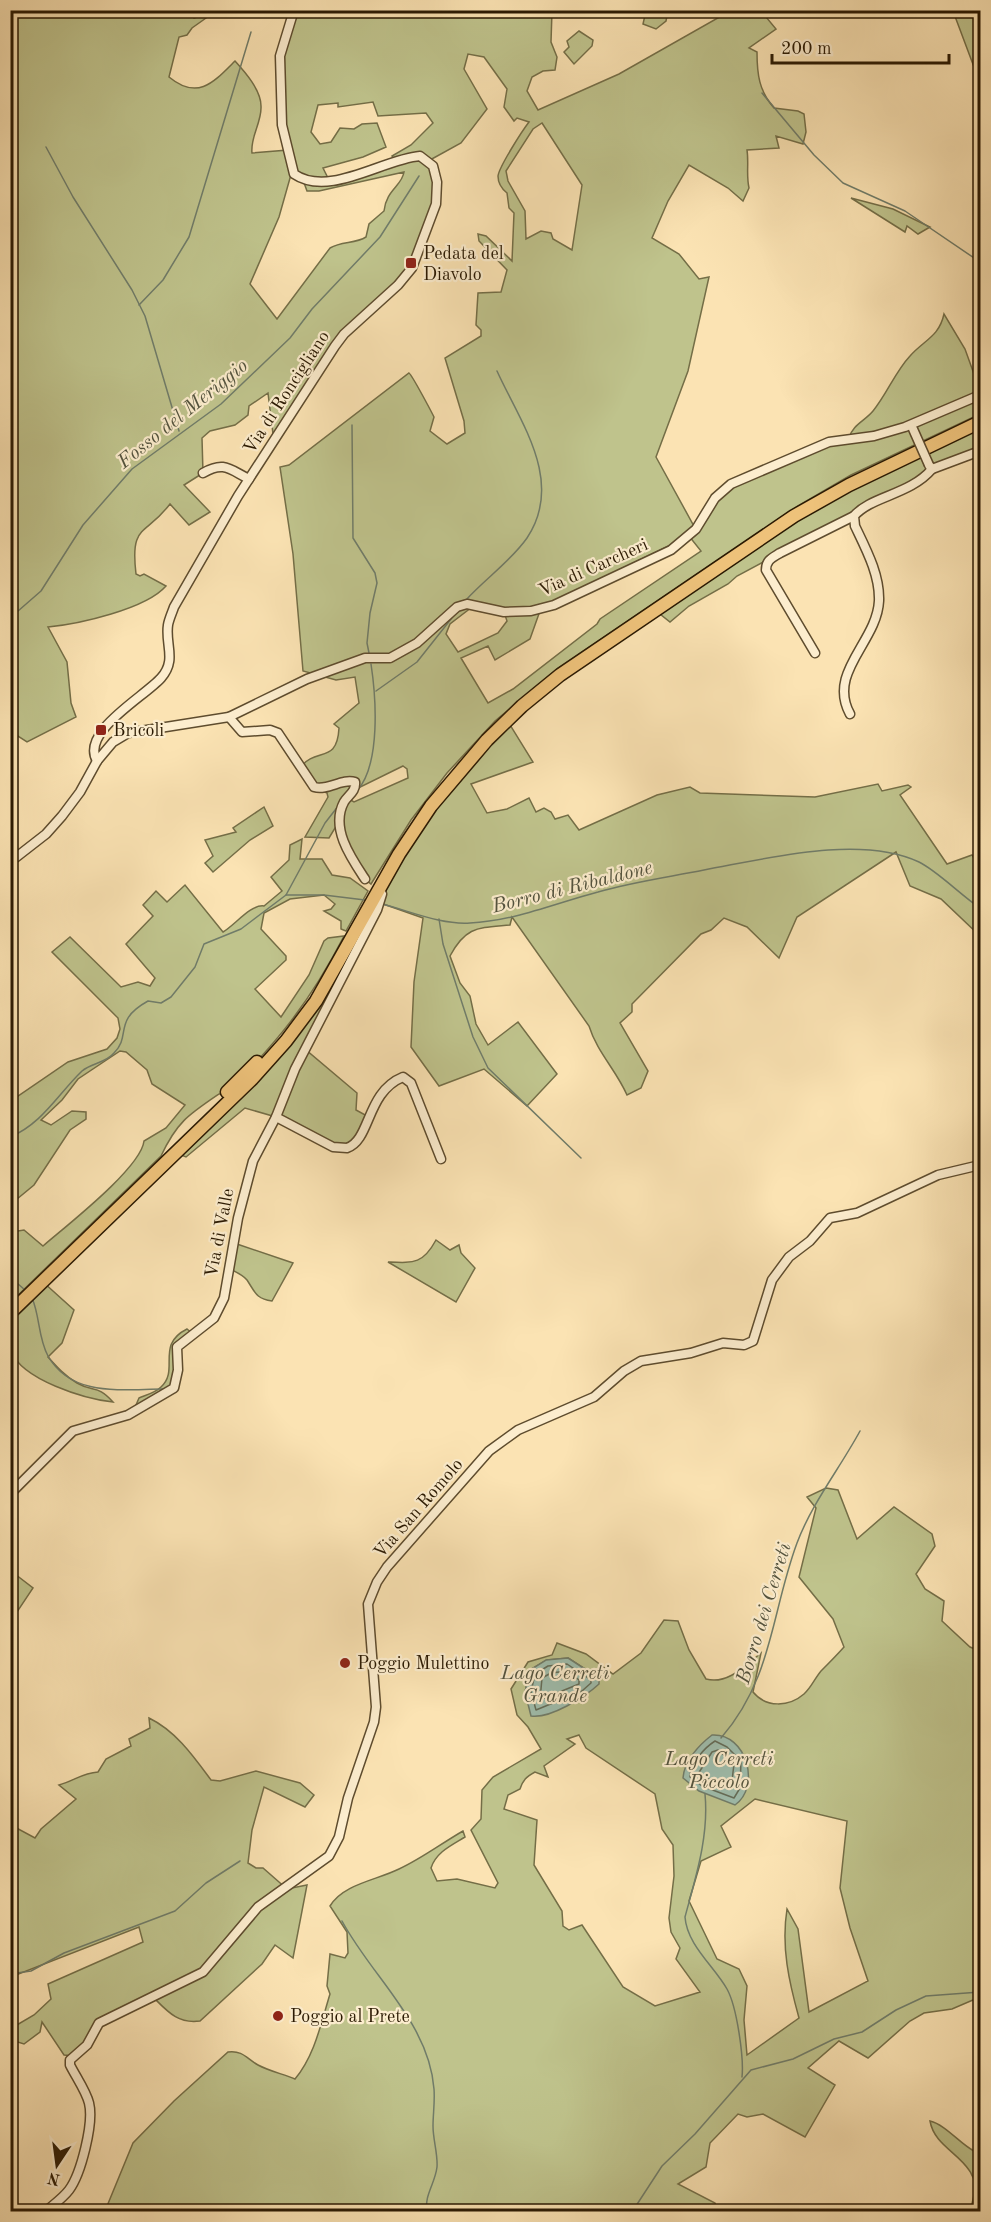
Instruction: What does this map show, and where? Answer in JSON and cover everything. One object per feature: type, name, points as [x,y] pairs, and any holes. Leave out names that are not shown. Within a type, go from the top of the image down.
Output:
[{"type":"highway","points":[[10,1302],[270,1050],[311,995],[377,874],[411,820],[476,740],[514,703],[558,668],[798,506],[851,476],[981,414]]},
{"type":"highway","points":[[10,1313],[252,1079],[286,1041],[316,1001],[366,910],[420,822],[455,775],[514,713],[560,675],[794,516],[849,485],[981,422]]},
{"type":"street","name":"Via di Roncigliano","points":[[97,761],[94,750],[98,737],[118,715],[166,673],[171,656],[168,625],[174,608],[249,479],[344,334],[373,310],[405,277],[436,204],[437,182],[434,166],[420,156],[340,179],[312,182],[294,174],[282,125],[280,56],[294,10]]},
{"type":"street","name":"Via di Carcheri","points":[[10,862],[46,834],[80,792],[97,761],[113,742],[128,733],[209,722],[229,717],[307,679],[365,658],[397,656],[417,643],[457,607],[467,604],[504,612],[531,611],[554,605],[671,550],[696,529],[715,498],[731,484],[829,442],[874,436],[912,427],[981,395]]},
{"type":"street","points":[[912,427],[931,467]]},
{"type":"street","points":[[815,653],[766,570],[769,560],[854,516],[864,508],[925,478],[931,467],[981,451]]},
{"type":"street","name":"Via di Roncigliano","points":[[204,473],[216,466],[224,466],[249,479]]},
{"type":"street","points":[[850,714],[844,698],[844,680],[876,618],[879,600],[877,583],[855,526],[854,516]]},
{"type":"street","points":[[229,717],[242,732],[270,730],[278,733],[314,787],[330,787],[349,780],[355,782],[354,790],[341,808],[339,822],[347,847],[365,879]]},
{"type":"street","name":"Via di Valle","points":[[10,1494],[58,1448],[69,1434],[128,1415],[174,1388],[178,1370],[177,1347],[214,1318],[224,1298],[246,1182],[253,1161],[276,1116],[295,1069],[381,901]]},
{"type":"street","points":[[276,1116],[333,1147],[347,1148],[356,1142],[379,1094],[387,1084],[403,1077],[411,1083],[441,1158]]},
{"type":"street","name":"Via San Romolo","points":[[45,2211],[68,2191],[74,2182],[87,2140],[89,2102],[70,2065],[70,2060],[87,2045],[95,2028],[118,2012],[203,1972],[258,1907],[275,1893],[310,1872],[336,1847],[348,1798],[374,1722],[376,1707],[368,1604],[377,1582],[387,1567],[482,1459],[496,1445],[518,1431],[594,1397],[624,1371],[641,1361],[691,1353],[723,1343],[744,1345],[753,1341],[772,1280],[789,1257],[810,1241],[830,1218],[857,1213],[938,1175],[981,1165]]},
{"type":"green space","points":[[190,10],[194,18],[216,11],[192,28],[187,35],[179,37],[169,77],[189,88],[197,88],[213,82],[235,61],[252,82],[260,100],[261,112],[252,153],[288,150],[280,56],[294,11],[552,11],[551,42],[557,57],[555,70],[543,71],[532,77],[527,91],[538,110],[619,74],[730,11],[761,11],[776,29],[749,48],[757,52],[758,75],[762,89],[774,108],[804,114],[806,132],[803,144],[776,136],[779,148],[747,150],[749,188],[743,201],[728,188],[689,165],[668,201],[652,238],[679,254],[699,279],[709,277],[688,371],[656,457],[695,528],[722,489],[849,438],[853,430],[878,404],[905,362],[939,328],[944,314],[965,349],[974,374],[980,372],[980,414],[851,475],[798,506],[558,668],[495,721],[447,773],[411,820],[371,884],[365,879],[338,823],[329,838],[305,837],[328,797],[327,793],[314,787],[300,768],[306,761],[325,754],[334,747],[339,728],[334,724],[359,703],[355,677],[336,680],[303,671],[293,554],[280,467],[289,465],[409,373],[434,417],[430,431],[447,444],[465,433],[464,421],[445,358],[481,336],[481,330],[476,325],[478,293],[501,292],[507,270],[479,241],[478,234],[486,236],[512,261],[514,213],[509,208],[507,193],[503,190],[498,176],[506,157],[529,122],[517,118],[514,121],[504,107],[507,89],[484,57],[468,54],[464,69],[487,109],[461,143],[430,160],[436,204],[411,268],[344,334],[274,442],[268,393],[249,406],[248,415],[235,425],[210,431],[202,438],[203,473],[184,485],[210,512],[189,525],[170,504],[141,532],[135,546],[136,574],[140,576],[144,574],[166,586],[143,602],[111,614],[77,623],[48,627],[67,662],[71,703],[76,717],[27,742],[10,731],[10,11]],"holes":[[[373,102],[378,116],[426,113],[433,123],[411,145],[392,156],[396,162],[329,180],[323,168],[363,157],[386,147],[377,123],[362,124],[354,129],[340,128],[331,142],[320,144],[311,132],[318,105],[338,103],[338,107]],[[542,123],[582,185],[572,250],[553,239],[551,233],[541,231],[526,239],[525,211],[508,181],[506,171],[533,129]],[[292,171],[303,180],[307,191],[319,191],[404,172],[388,198],[384,211],[369,224],[366,237],[330,248],[277,319],[250,284],[279,217]],[[689,536],[701,551],[600,619],[597,624],[513,689],[488,703],[461,658],[488,646],[495,660],[530,639],[541,608]],[[476,604],[504,612],[507,621],[498,633],[458,652],[446,634],[450,624]],[[403,766],[407,769],[408,778],[354,802],[347,798],[354,790]]]},
{"type":"green space","points":[[646,10],[685,11],[676,16],[667,16],[666,21],[656,29],[643,24]]},
{"type":"green space","points":[[953,11],[980,11],[980,83]]},
{"type":"green space","points":[[579,31],[593,40],[592,46],[574,64],[564,52],[569,47],[567,41]]},
{"type":"green space","points":[[851,198],[893,209],[930,227],[918,234],[907,226],[905,232]]},
{"type":"green space","points":[[980,422],[980,451],[960,458],[737,576],[728,584],[689,606],[670,622],[655,610],[794,516]]},
{"type":"green space","points":[[507,720],[533,762],[471,784],[487,813],[507,809],[529,798],[536,812],[544,808],[551,812],[555,819],[568,815],[579,830],[657,795],[690,787],[700,793],[815,797],[878,784],[882,791],[908,785],[911,787],[900,795],[947,864],[972,855],[980,869],[980,936],[941,899],[910,886],[896,852],[797,917],[779,958],[747,927],[724,918],[711,930],[701,934],[632,1004],[632,1012],[620,1023],[648,1071],[641,1088],[627,1095],[589,1026],[512,917],[510,925],[474,930],[462,939],[450,956],[460,983],[470,996],[476,1024],[488,1045],[518,1022],[557,1074],[527,1106],[484,1069],[439,1086],[411,1047],[414,982],[423,918],[372,900],[399,854]]},
{"type":"green space","points":[[264,807],[273,826],[250,840],[213,872],[205,863],[213,856],[205,840],[236,832],[233,828]]},
{"type":"green space","points":[[302,839],[300,859],[322,859],[332,875],[350,878],[368,891],[346,931],[341,929],[341,921],[324,911],[331,909],[335,904],[324,895],[290,899],[264,913],[261,929],[286,956],[286,960],[255,989],[281,1017],[309,975],[324,941],[328,938],[344,936],[305,1002],[277,1039],[244,1075],[225,1094],[219,1094],[184,1120],[172,1135],[161,1156],[11,1302],[10,1224],[18,1231],[24,1230],[43,1246],[117,1181],[140,1152],[144,1141],[166,1128],[185,1105],[152,1084],[147,1070],[126,1052],[120,1051],[78,1079],[62,1100],[41,1120],[51,1125],[72,1111],[86,1112],[86,1119],[70,1130],[34,1185],[11,1204],[11,1101],[68,1062],[107,1049],[117,1038],[120,1029],[118,1018],[52,952],[70,937],[121,987],[138,982],[150,986],[155,978],[126,944],[153,916],[143,905],[156,891],[167,902],[185,885],[223,932],[248,912],[264,906],[282,891],[271,877],[289,860],[290,845]]},
{"type":"green space","points":[[347,947],[355,953],[305,1049],[357,1093],[356,1110],[369,1117],[356,1142],[341,1149],[276,1117],[245,1108],[186,1157],[176,1153],[286,1041]]},
{"type":"green space","points":[[436,1240],[450,1250],[459,1245],[461,1253],[475,1268],[456,1302],[388,1262],[411,1262],[422,1258]]},
{"type":"green space","points":[[234,1243],[293,1263],[272,1301],[259,1297],[245,1278],[230,1269]]},
{"type":"green space","points":[[43,1282],[74,1310],[62,1343],[48,1357],[73,1380],[103,1393],[113,1402],[71,1392],[41,1379],[17,1361],[11,1351],[10,1313]]},
{"type":"green space","points":[[187,1329],[193,1334],[181,1342],[174,1388],[138,1410],[136,1405],[139,1398],[156,1391],[166,1380],[169,1373],[172,1342],[177,1335]]},
{"type":"green space","points":[[826,1488],[838,1490],[857,1539],[894,1507],[932,1534],[935,1546],[916,1574],[925,1589],[944,1601],[942,1621],[970,1647],[975,1649],[980,1641],[980,1997],[952,2009],[924,2013],[910,2021],[868,2058],[839,2041],[808,2068],[835,2085],[805,2137],[763,2114],[747,2117],[738,2114],[710,2143],[706,2167],[678,2184],[715,2203],[718,2211],[105,2211],[133,2143],[174,2101],[228,2052],[241,2054],[262,2067],[295,2079],[302,2070],[308,2060],[330,1994],[327,1986],[330,1954],[345,1958],[348,1953],[347,1932],[330,1906],[343,1892],[407,1865],[463,1831],[465,1837],[445,1850],[433,1862],[431,1868],[437,1881],[457,1879],[495,1888],[498,1883],[471,1830],[481,1819],[482,1790],[493,1777],[541,1749],[528,1727],[517,1715],[511,1689],[528,1662],[552,1655],[557,1643],[586,1654],[613,1674],[641,1653],[664,1620],[678,1621],[689,1650],[706,1679],[728,1677],[761,1653],[753,1692],[758,1697],[778,1704],[792,1701],[806,1692],[821,1671],[844,1647],[833,1619],[799,1577],[816,1508],[807,1497]],"holes":[[[568,1658],[599,1678],[525,1692],[530,1670],[547,1660]],[[579,1735],[586,1748],[655,1794],[662,1829],[673,1845],[674,1876],[669,1918],[671,1932],[680,1948],[676,1959],[700,1992],[655,2006],[623,1987],[582,1925],[569,1930],[563,1926],[562,1911],[534,1865],[537,1820],[504,1809],[508,1795],[520,1789],[529,1776],[535,1772],[548,1777],[544,1766],[575,1744],[567,1739]],[[755,1799],[847,1821],[840,1888],[850,1928],[868,1981],[809,2012],[798,1929],[787,1909],[785,1923],[787,1964],[799,2018],[747,2055],[744,2020],[747,1986],[739,1969],[717,1959],[689,1901],[701,1861],[731,1847],[721,1826]]]},
{"type":"green space","points":[[11,1571],[33,1588],[13,1618]]},
{"type":"green space","points":[[149,1718],[176,1737],[211,1780],[220,1781],[256,1771],[300,1783],[314,1795],[305,1807],[264,1787],[252,1830],[248,1863],[256,1868],[263,1868],[287,1889],[307,1885],[293,1958],[275,1945],[262,1964],[200,2021],[179,2019],[153,1997],[99,2023],[75,2056],[64,2055],[42,2022],[40,2032],[24,2044],[11,2040],[10,2029],[34,2015],[51,1999],[48,1984],[143,1942],[139,1927],[11,1977],[11,1825],[35,1838],[41,1829],[76,1799],[59,1785],[98,1772],[106,1759],[131,1746],[129,1739],[150,1728]]},
{"type":"green space","points":[[930,2121],[942,2126],[974,2151],[980,2141],[980,2211],[961,2211],[962,2205],[971,2208],[977,2182],[964,2164],[936,2136]]},
{"type":"water","name":"Lago Cerreti Grande","points":[[568,1658],[599,1678],[599,1684],[576,1701],[557,1711],[531,1716],[525,1692],[530,1670],[546,1660]]},
{"type":"water","name":"Lago Cerreti Piccolo","points":[[712,1735],[724,1737],[734,1743],[742,1752],[746,1763],[747,1786],[743,1797],[735,1805],[699,1791],[683,1778],[686,1766],[693,1754]]},
{"type":"waterway","points":[[139,305],[163,280],[189,237],[251,32]]},
{"type":"waterway","points":[[762,93],[814,155],[843,183],[905,211],[980,262]]},
{"type":"waterway","points":[[46,147],[73,197],[132,290],[145,316],[179,431]]},
{"type":"waterway","name":"Fosso del Meriggio","points":[[10,618],[41,591],[83,525],[132,469],[221,404],[290,338],[312,309],[380,237],[419,176]]},
{"type":"waterway","points":[[466,600],[527,538],[538,517],[542,495],[535,452],[497,371]]},
{"type":"waterway","points":[[352,425],[353,538],[375,573],[377,583],[370,613],[367,643],[369,653]]},
{"type":"waterway","points":[[376,691],[417,662],[455,614]]},
{"type":"waterway","points":[[357,791],[365,779],[370,764],[375,730],[371,664]]},
{"type":"waterway","name":"Borro di Ribaldone","points":[[10,1137],[41,1116],[82,1071],[114,1053],[122,1040],[126,1021],[137,1008],[148,1001],[161,1003],[171,997],[195,967],[204,944],[241,929],[286,895],[325,823],[339,805]]},
{"type":"waterway","name":"Borro di Ribaldone","points":[[382,904],[448,922],[486,922],[637,882],[783,855],[841,849],[895,854],[919,862],[980,908]]},
{"type":"waterway","name":"Borro di Ribaldone","points":[[286,895],[324,895],[365,900]]},
{"type":"waterway","points":[[439,919],[443,944],[473,1037],[488,1068],[581,1158]]},
{"type":"waterway","points":[[10,1277],[25,1290]]},
{"type":"waterway","points":[[32,1298],[42,1342],[48,1356],[70,1379],[84,1385],[115,1390],[163,1389]]},
{"type":"waterway","name":"Borro dei Cerreti","points":[[721,1738],[738,1715],[761,1668],[788,1569],[803,1528],[860,1431]]},
{"type":"waterway","name":"Borro dei Cerreti","points":[[705,1794],[703,1841],[685,1917],[696,1946],[722,1980],[731,1997],[739,2033],[742,2077]]},
{"type":"waterway","points":[[10,1974],[31,1971],[64,1953],[175,1911],[206,1883],[240,1861]]},
{"type":"waterway","points":[[342,1921],[354,1942],[411,2022],[430,2065],[434,2089],[433,2131],[437,2162],[436,2173],[427,2200],[427,2212]]},
{"type":"waterway","points":[[632,2212],[662,2166],[695,2134],[751,2070],[793,2059],[834,2039],[862,2032],[896,2010],[926,1996],[980,1992]]},
{"type":"place","name":"Pedata del Diavolo","points":[[411,263]]},
{"type":"place","name":"Bricoli","points":[[101,730]]},
{"type":"place","name":"Poggio Mulettino","points":[[345,1663]]},
{"type":"place","name":"Poggio al Prete","points":[[278,2016]]}]
